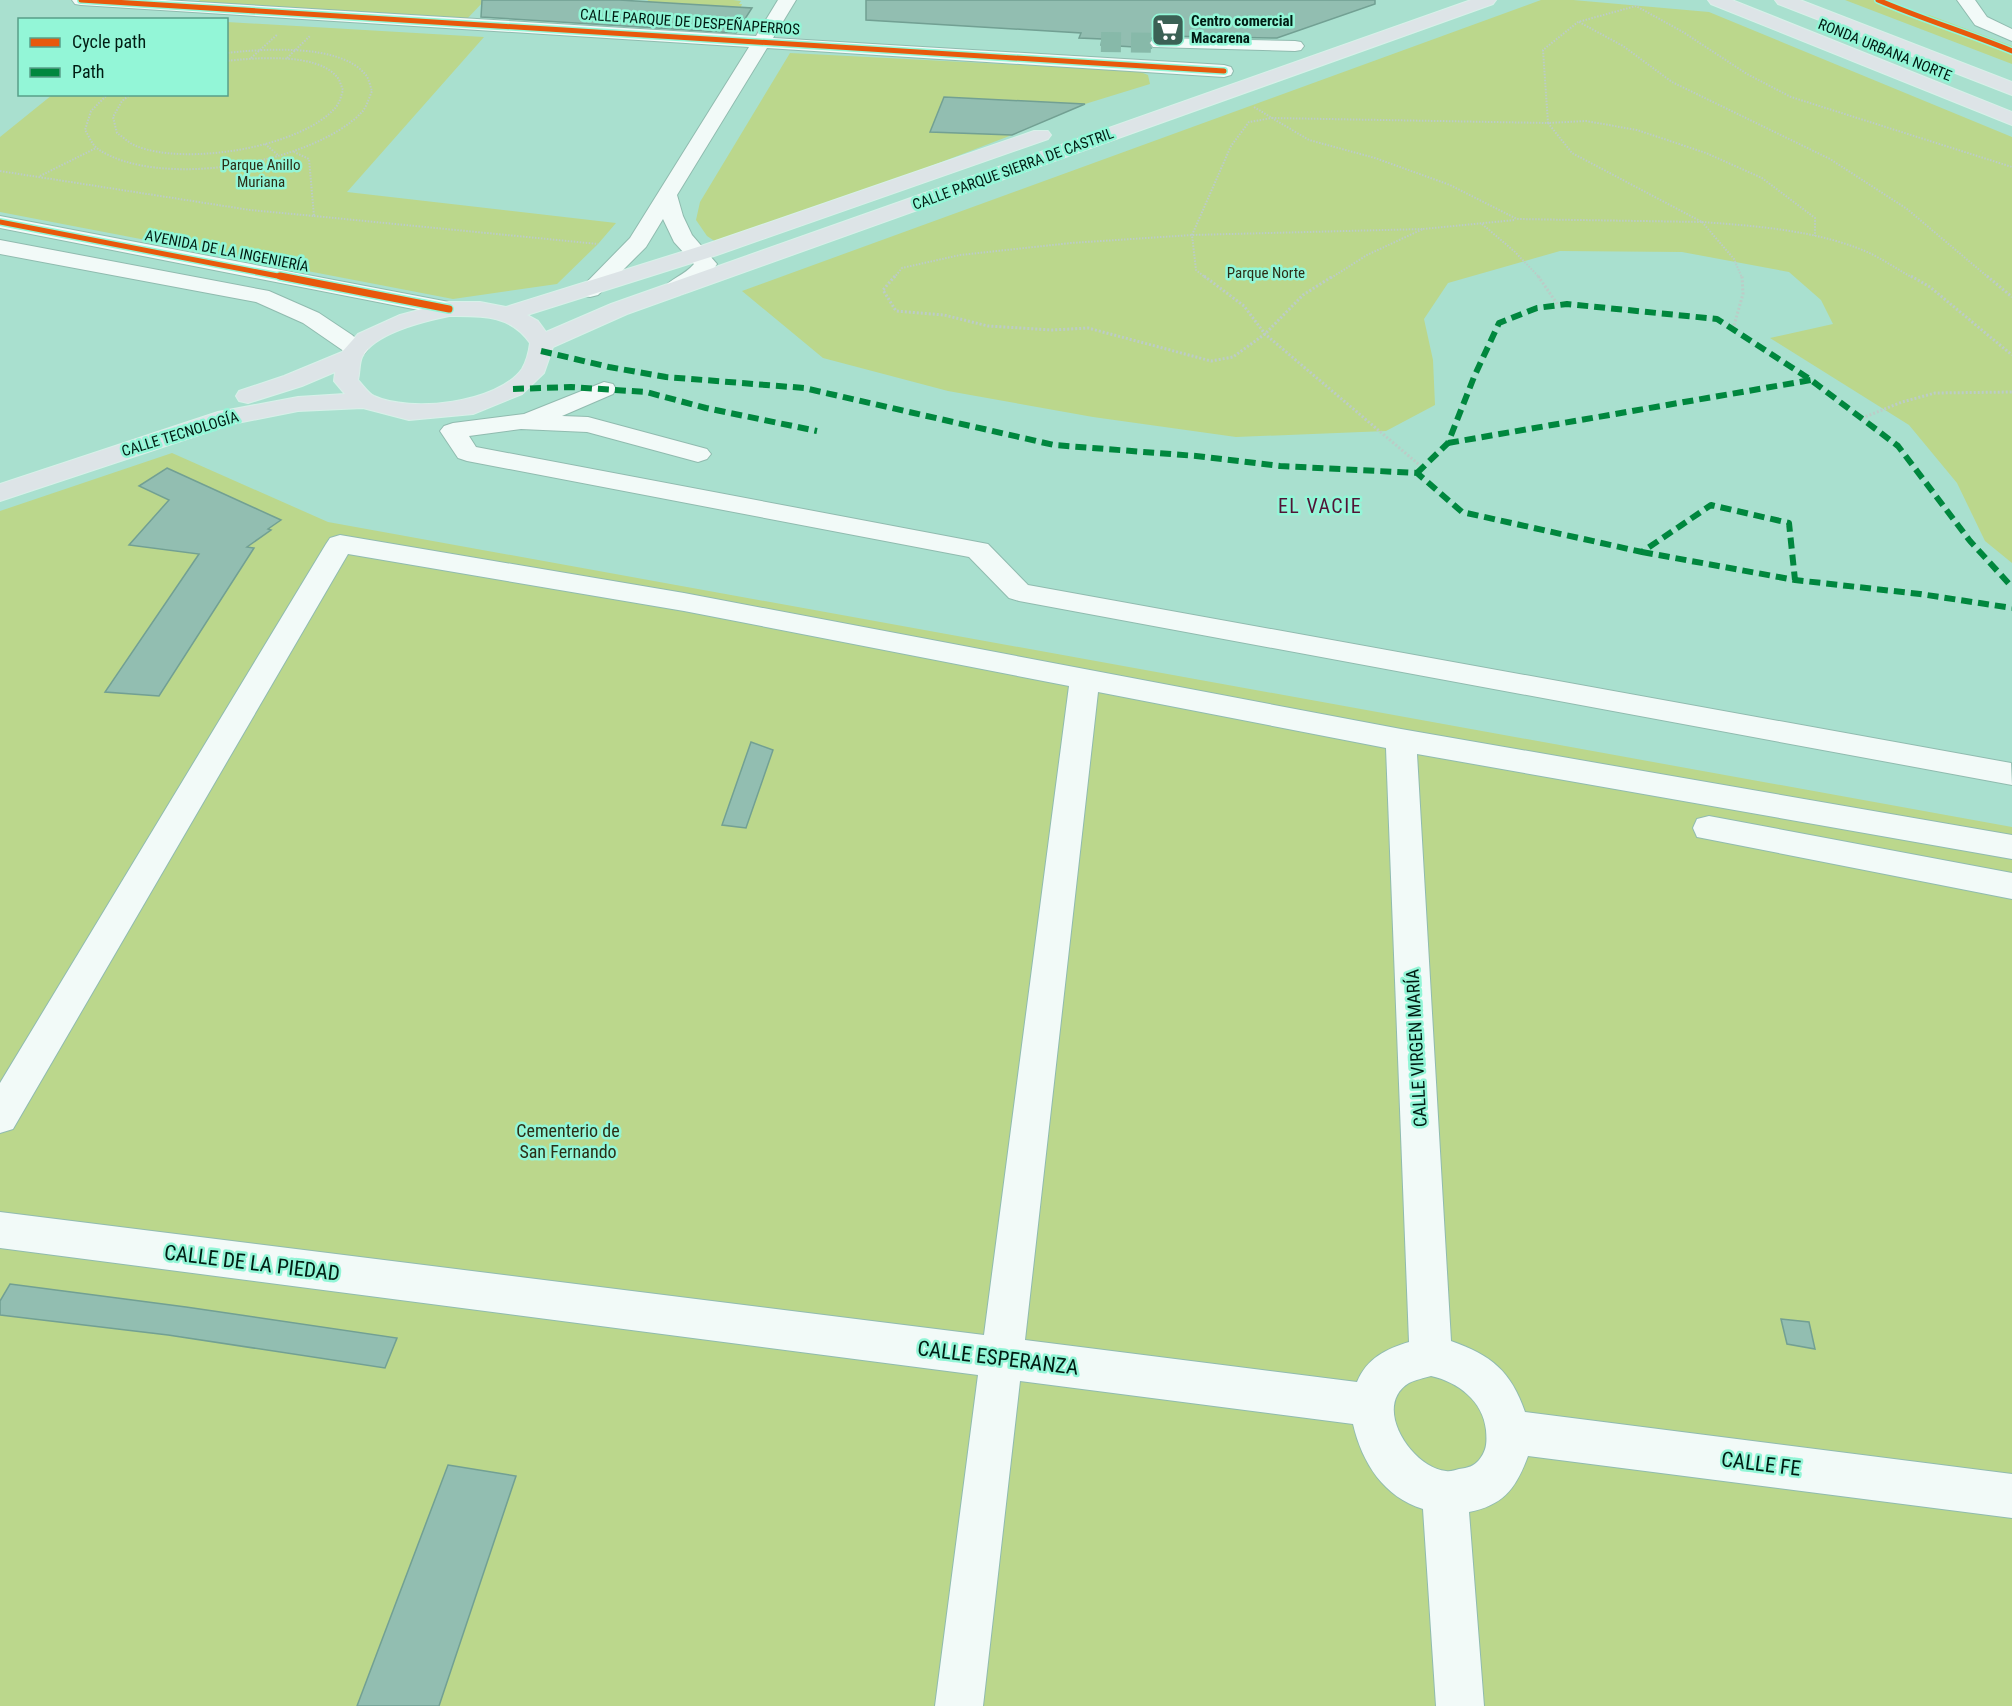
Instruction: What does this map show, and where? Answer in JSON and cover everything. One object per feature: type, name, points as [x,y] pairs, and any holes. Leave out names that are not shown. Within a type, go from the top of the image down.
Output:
[{"type":"main road","name":"CALLE PARQUE SIERRA DE CASTRIL","points":[[542,343],[619,309],[1487,0]]},
{"type":"main road","points":[[1716,0],[2012,119]]},
{"type":"main road","name":"RONDA URBANA NORTE","points":[[1759,0],[2012,100]]},
{"type":"main road","name":"RONDA URBANA NORTE","points":[[1784,0],[2012,89]]},
{"type":"main road","points":[[1828,0],[2012,71]]},
{"type":"main road","points":[[1179,86],[1317,38]]},
{"type":"main road","name":"CALLE PARQUE SIERRA DE CASTRIL","points":[[507,314],[590,290],[699,254],[1057,129]]},
{"type":"main road","name":"CALLE TECNOLOGÍA","points":[[0,477],[283,384],[353,353],[379,330],[412,317],[448,309],[480,309],[507,314]]},
{"type":"main road","points":[[507,314],[530,326],[542,343]]},
{"type":"main road","name":"CALLE TECNOLOGÍA","points":[[0,493],[227,417],[298,404],[364,401],[409,413],[464,409],[513,389],[532,373],[542,343]]},
{"type":"main road","points":[[353,353],[346,381],[364,401]]},
{"type":"street","name":"CALLE PARQUE DE DESPEÑAPERROS","points":[[81,0],[181,3],[1224,71]]},
{"type":"street","points":[[590,290],[638,242],[787,0]]},
{"type":"street","points":[[1966,0],[1981,21],[2012,36]]},
{"type":"street","points":[[482,23],[496,8]]},
{"type":"street","points":[[1072,61],[1093,42]]},
{"type":"street","points":[[1159,43],[1295,46]]},
{"type":"street","points":[[668,195],[672,216],[682,237],[706,264],[694,278],[673,290]]},
{"type":"street","name":"AVENIDA DE LA INGENIERÍA","points":[[0,222],[448,309]]},
{"type":"street","points":[[0,247],[261,296],[292,306],[319,321],[353,353]]},
{"type":"street","points":[[604,389],[573,404],[521,421],[453,431],[466,453],[978,550],[1019,592],[2011,774]]},
{"type":"street","points":[[521,421],[588,425],[698,454]]},
{"type":"street","points":[[0,1117],[340,544],[684,602],[1401,740],[2012,847]]},
{"type":"street","points":[[959,1706],[1085,679]]},
{"type":"street","name":"CALLE VIRGEN MARÍA","points":[[1401,740],[1431,1356]]},
{"type":"street","points":[[1709,828],[2012,886]]},
{"type":"street","name":"CALLE DE LA PIEDAD","points":[[0,1230],[626,1311]]},
{"type":"street","name":"CALLE ESPERANZA","points":[[626,1311],[1371,1405]]},
{"type":"street","points":[[1431,1356],[1450,1360],[1467,1368],[1483,1380],[1497,1395],[1506,1413],[1509,1432],[1508,1450],[1503,1466],[1491,1480],[1477,1488],[1445,1495],[1420,1486],[1403,1475],[1388,1460],[1371,1424],[1371,1405],[1375,1389],[1385,1374],[1398,1364],[1414,1358],[1431,1356]]},
{"type":"street","name":"CALLE FE","points":[[1509,1432],[2012,1496]]},
{"type":"street","points":[[1445,1495],[1460,1706]]},
{"type":"path","points":[[1634,1],[1636,6],[1683,32],[1747,74],[1791,96],[2012,167]]},
{"type":"path","points":[[1636,6],[1578,22],[1543,50],[1548,123],[1572,153],[1702,222],[1731,254],[1744,278],[1742,306],[1733,329]]},
{"type":"path","points":[[1578,22],[1623,46],[1672,82],[1830,159],[1907,209],[2012,297]]},
{"type":"path","points":[[251,58],[278,34]]},
{"type":"path","points":[[287,58],[310,36]]},
{"type":"path","points":[[106,96],[91,111],[85,130],[96,148],[122,161],[161,168],[209,168],[258,161],[293,151],[340,130],[364,111],[372,91],[365,74],[344,60],[312,52],[260,50],[228,52]]},
{"type":"path","points":[[128,96],[122,101],[113,117],[117,133],[136,145],[167,153],[206,154],[287,137],[318,123],[337,106],[343,90],[336,75],[316,64],[287,58],[228,61]]},
{"type":"path","points":[[1252,105],[1309,140],[1375,158],[1450,185],[1517,219]]},
{"type":"path","points":[[1423,468],[1266,334],[1244,306],[1196,270],[1192,235],[1231,146],[1249,122],[1272,118],[1548,123],[1586,121],[1637,130],[1707,153],[1762,178],[1815,218],[1815,236]]},
{"type":"path","points":[[265,143],[278,155]]},
{"type":"path","points":[[39,177],[96,148]]},
{"type":"path","points":[[293,151],[309,159],[314,216]]},
{"type":"path","points":[[0,171],[250,210],[598,244]]},
{"type":"path","points":[[1423,229],[1367,255],[1330,277],[1303,295],[1266,334],[1233,357],[1211,361],[1176,349],[1088,328],[1052,330],[988,326],[944,315],[896,311],[883,290],[902,268],[960,255],[1071,243],[1192,235],[1423,229],[1517,219],[1702,222],[1755,226],[1815,236],[1865,251],[1930,287],[2012,355]]},
{"type":"path","points":[[1481,223],[1521,256],[1546,284],[1558,305]]},
{"type":"path","points":[[1862,418],[1902,402],[1935,393],[2012,392]]},
{"type":"green space","points":[[200,0],[485,0],[464,22],[195,4]]},
{"type":"green space","points":[[648,0],[733,0],[741,1],[739,4],[742,4],[741,7],[647,2]]},
{"type":"green space","name":"Parque Norte","points":[[1541,0],[1573,0],[1709,12],[2012,137],[2012,563],[1985,541],[1957,483],[1909,425],[1770,338],[1833,324],[1821,300],[1789,272],[1682,252],[1560,251],[1448,283],[1424,319],[1433,360],[1435,405],[1386,431],[1236,437],[1093,417],[948,391],[823,358],[742,291]]},
{"type":"green space","points":[[1845,0],[1876,0],[1897,12],[1929,15],[2012,46],[2012,64]]},
{"type":"green space","name":"Parque Anillo Muriana","points":[[228,22],[484,37],[347,192],[616,223],[557,284],[453,299],[0,212],[0,137],[51,96],[228,96]]},
{"type":"green space","points":[[790,53],[1138,71],[1148,75],[1150,84],[1085,104],[1012,135],[722,246],[707,236],[696,220],[700,202]]},
{"type":"green space","name":"Cementerio de San Fernando","points":[[172,453],[328,522],[2012,827],[2012,1706],[0,1706],[0,511]]},
{"type":"building","points":[[482,0],[619,0],[752,8],[736,33],[481,17]]},
{"type":"building","name":"Centro comercial Macarena","points":[[866,0],[1375,0],[1375,4],[1277,38],[1159,36],[1153,37],[1148,42],[1151,48],[1101,45],[1102,39],[1079,38],[1081,33],[866,20]]},
{"type":"building","points":[[944,97],[1085,104],[1012,135],[930,132]]},
{"type":"building","points":[[167,468],[281,520],[247,547],[254,548],[159,696],[105,692],[199,554],[129,545],[169,500],[139,486]]},
{"type":"building","points":[[751,742],[773,750],[746,828],[722,825]]},
{"type":"building","points":[[10,1284],[397,1338],[385,1368],[168,1335],[0,1315],[0,1301]]},
{"type":"building","points":[[1781,1319],[1809,1322],[1815,1349],[1787,1344]]},
{"type":"building","points":[[448,1465],[516,1476],[439,1706],[357,1706]]},
{"type":"tunnel","points":[[1101,42],[1159,43]]},
{"type":"marked path","points":[[1417,473],[1448,443],[1474,377],[1499,323],[1537,308],[1567,304],[1717,319],[1811,380],[1898,446],[1970,541],[2012,587]]},
{"type":"marked path","points":[[541,351],[609,367],[666,377],[804,388],[1054,445],[1196,456],[1280,466],[1417,473],[1462,512],[1642,552],[1711,505],[1789,523],[1795,580]]},
{"type":"marked path","points":[[1448,443],[1811,380]]},
{"type":"marked path","points":[[513,389],[571,387],[646,392],[706,408],[817,431]]},
{"type":"marked path","points":[[1642,552],[1795,580],[1920,594],[2012,608]]},
{"type":"cycle path","points":[[81,0],[1224,71]]},
{"type":"cycle path","points":[[1878,0],[1917,17],[1976,36],[2012,51]]},
{"type":"cycle path","points":[[0,222],[449,309]]},
{"type":"place","name":"Centro comercial Macarena","points":[[1168,30]]},
{"type":"district","name":"EL VACIE","points":[[1320,506]]}]
